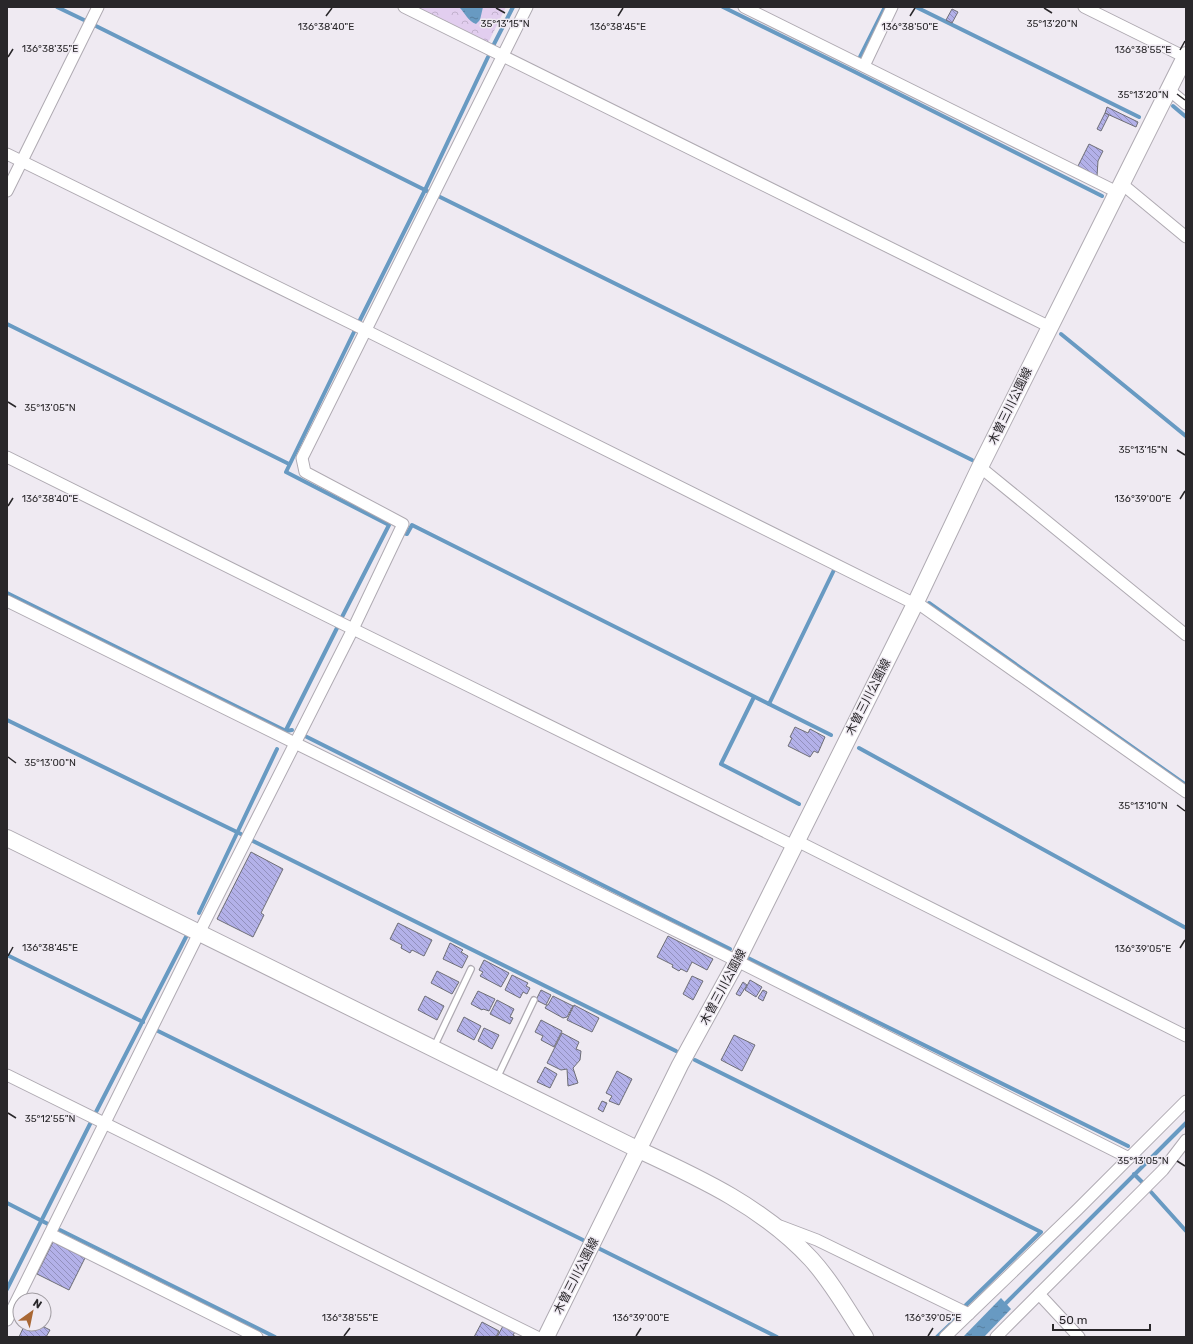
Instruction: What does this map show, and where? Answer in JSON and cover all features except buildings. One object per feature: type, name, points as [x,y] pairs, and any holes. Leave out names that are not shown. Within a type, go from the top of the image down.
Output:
[{"type":"main road","name":"木曽三川公園線","points":[[546,1337],[640,1150],[680,1065],[737,961],[796,844],[916,603],[980,467],[1186,56]]},
{"type":"main road","points":[[7,838],[640,1150],[686,1171],[743,1202],[792,1240],[811,1260],[825,1277],[865,1337]]},
{"type":"street","points":[[7,191],[98,7]]},
{"type":"street","points":[[404,7],[1050,327]]},
{"type":"street","points":[[7,1320],[404,524],[305,472],[302,458],[527,7]]},
{"type":"street","points":[[744,7],[1120,188],[1186,237]]},
{"type":"street","points":[[864,66],[892,7]]},
{"type":"street","points":[[1084,7],[1186,56]]},
{"type":"street","points":[[1169,90],[1186,104]]},
{"type":"street","points":[[7,154],[916,603],[1186,792]]},
{"type":"street","points":[[7,457],[352,629],[796,844],[1186,1036]]},
{"type":"street","points":[[980,467],[1186,635]]},
{"type":"street","points":[[7,601],[737,961],[1129,1158]]},
{"type":"street","points":[[7,1075],[537,1337]]},
{"type":"street","points":[[945,1337],[1186,1101]]},
{"type":"street","points":[[996,1337],[1163,1170],[1186,1140]]},
{"type":"street","points":[[772,1223],[817,1240],[970,1314]]},
{"type":"street","points":[[50,1234],[257,1337]]},
{"type":"street","points":[[1039,1294],[1079,1337]]},
{"type":"lane","points":[[434,1048],[471,970]]},
{"type":"lane","points":[[496,1079],[534,1000]]},
{"type":"green space","points":[[415,7],[506,7],[488,43]]},
{"type":"water","points":[[459,7],[483,7],[480,20],[476,24],[473,23]]},
{"type":"water","points":[[1001,1298],[1011,1309],[984,1337],[963,1337]]},
{"type":"waterway","points":[[57,7],[84,20]]},
{"type":"waterway","points":[[493,46],[513,7]]},
{"type":"waterway","points":[[723,7],[1102,196]]},
{"type":"waterway","points":[[860,57],[885,7]]},
{"type":"waterway","points":[[916,7],[1139,117]]},
{"type":"waterway","points":[[94,25],[429,192]]},
{"type":"waterway","points":[[359,322],[425,190],[488,57]]},
{"type":"waterway","points":[[1173,106],[1186,117]]},
{"type":"waterway","points":[[438,196],[972,460]]},
{"type":"waterway","points":[[7,324],[289,464]]},
{"type":"waterway","points":[[341,619],[389,525],[286,472],[354,332]]},
{"type":"waterway","points":[[1061,334],[1186,436]]},
{"type":"waterway","points":[[404,533],[407,534],[412,525],[831,735]]},
{"type":"waterway","points":[[769,704],[834,570]]},
{"type":"waterway","points":[[7,593],[286,731],[292,730]]},
{"type":"waterway","points":[[929,603],[1186,785]]},
{"type":"waterway","points":[[285,732],[337,628]]},
{"type":"waterway","points":[[754,697],[721,764],[799,804]]},
{"type":"waterway","points":[[7,720],[241,834]]},
{"type":"waterway","points":[[303,735],[730,949]]},
{"type":"waterway","points":[[859,748],[1186,928]]},
{"type":"waterway","points":[[199,913],[277,749]]},
{"type":"waterway","points":[[251,840],[676,1051]]},
{"type":"waterway","points":[[96,1112],[187,935]]},
{"type":"waterway","points":[[7,955],[143,1022]]},
{"type":"waterway","points":[[748,958],[1128,1146]]},
{"type":"waterway","points":[[158,1031],[583,1240]]},
{"type":"waterway","points":[[695,1060],[1041,1232],[966,1305]]},
{"type":"waterway","points":[[7,1289],[91,1122]]},
{"type":"waterway","points":[[1003,1306],[1186,1123]]},
{"type":"waterway","points":[[1140,1157],[1146,1162]]},
{"type":"waterway","points":[[1134,1174],[1142,1182]]},
{"type":"waterway","points":[[1151,1192],[1186,1231]]},
{"type":"waterway","points":[[7,1203],[48,1224]]},
{"type":"waterway","points":[[60,1230],[275,1337]]},
{"type":"waterway","points":[[598,1248],[777,1337]]},
{"type":"waterway","points":[[937,1337],[958,1317]]}]
